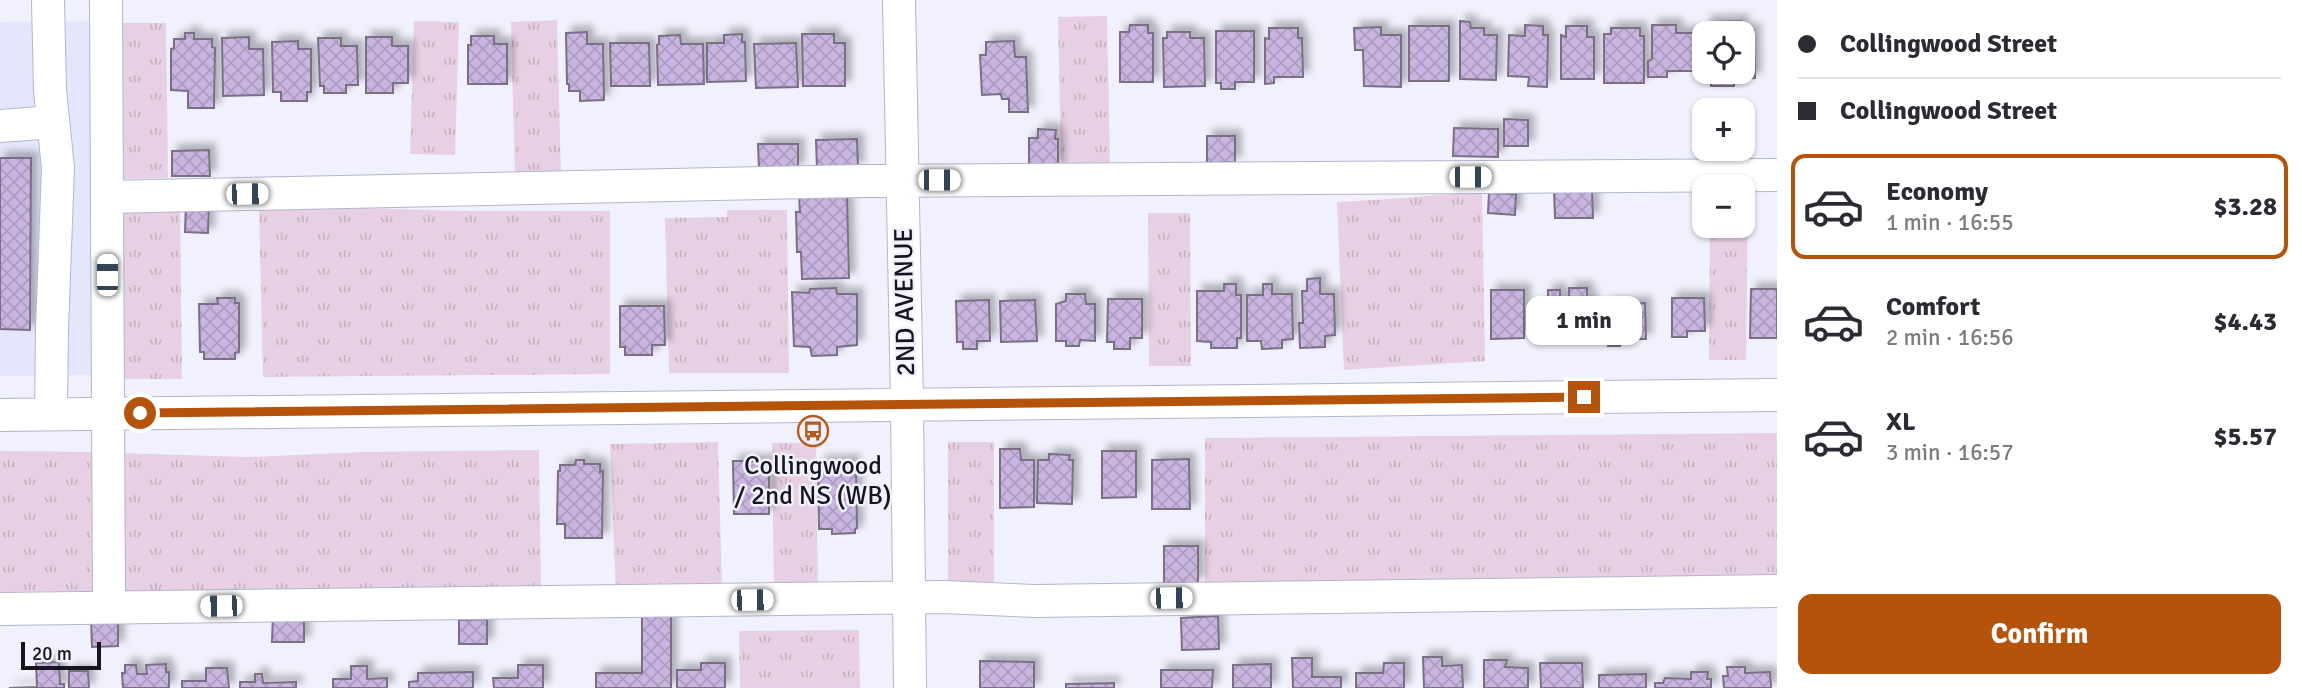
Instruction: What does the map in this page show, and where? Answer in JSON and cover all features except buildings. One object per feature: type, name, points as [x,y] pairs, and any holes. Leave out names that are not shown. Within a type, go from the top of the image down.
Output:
[{"type":"street","points":[[48,0],[50,90],[58,168],[51,414]]},
{"type":"street","points":[[106,0],[109,607]]},
{"type":"street","name":"2ND AVENUE","points":[[899,0],[907,404],[909,688]]},
{"type":"street","points":[[0,126],[53,122]]},
{"type":"street","points":[[107,197],[903,181],[1777,175]]},
{"type":"street","points":[[0,415],[1777,396]]},
{"type":"street","points":[[0,609],[943,597],[1035,601],[1777,591]]},
{"type":"shaded area","points":[[90,21],[101,375],[0,376],[0,22]]},
{"type":"green space","points":[[1107,16],[1110,163],[1061,164],[1058,17]]},
{"type":"green space","points":[[557,20],[561,177],[515,178],[511,22]]},
{"type":"green space","points":[[414,21],[459,22],[455,155],[410,154]]},
{"type":"green space","points":[[118,23],[166,23],[168,178],[120,179]]},
{"type":"green space","points":[[1482,192],[1485,361],[1344,370],[1337,202]]},
{"type":"green space","points":[[120,205],[180,205],[182,379],[122,379]]},
{"type":"green space","points":[[259,205],[461,211],[610,211],[610,374],[263,377]]},
{"type":"green space","points":[[727,210],[787,210],[789,373],[669,373],[665,218],[727,217]]},
{"type":"green space","points":[[1148,213],[1190,213],[1191,366],[1149,366]]},
{"type":"green space","points":[[1710,238],[1747,238],[1746,360],[1709,360]]},
{"type":"green space","points":[[1777,433],[1777,581],[1205,588],[1205,438]]},
{"type":"green space","points":[[718,442],[722,589],[616,594],[610,444]]},
{"type":"green space","points":[[948,442],[994,442],[994,582],[948,582]]},
{"type":"green space","points":[[772,443],[816,443],[818,592],[774,593]]},
{"type":"green space","points":[[539,450],[541,590],[119,593],[119,453],[248,457],[365,452]]},
{"type":"green space","points":[[0,451],[93,452],[93,591],[0,592]]},
{"type":"green space","points":[[859,630],[860,688],[740,688],[739,631]]},
{"type":"place","name":"Collingwood / 2nd NS (WB)","points":[[813,431]]},
{"type":"route","points":[[140,413],[1584,397]]}]
